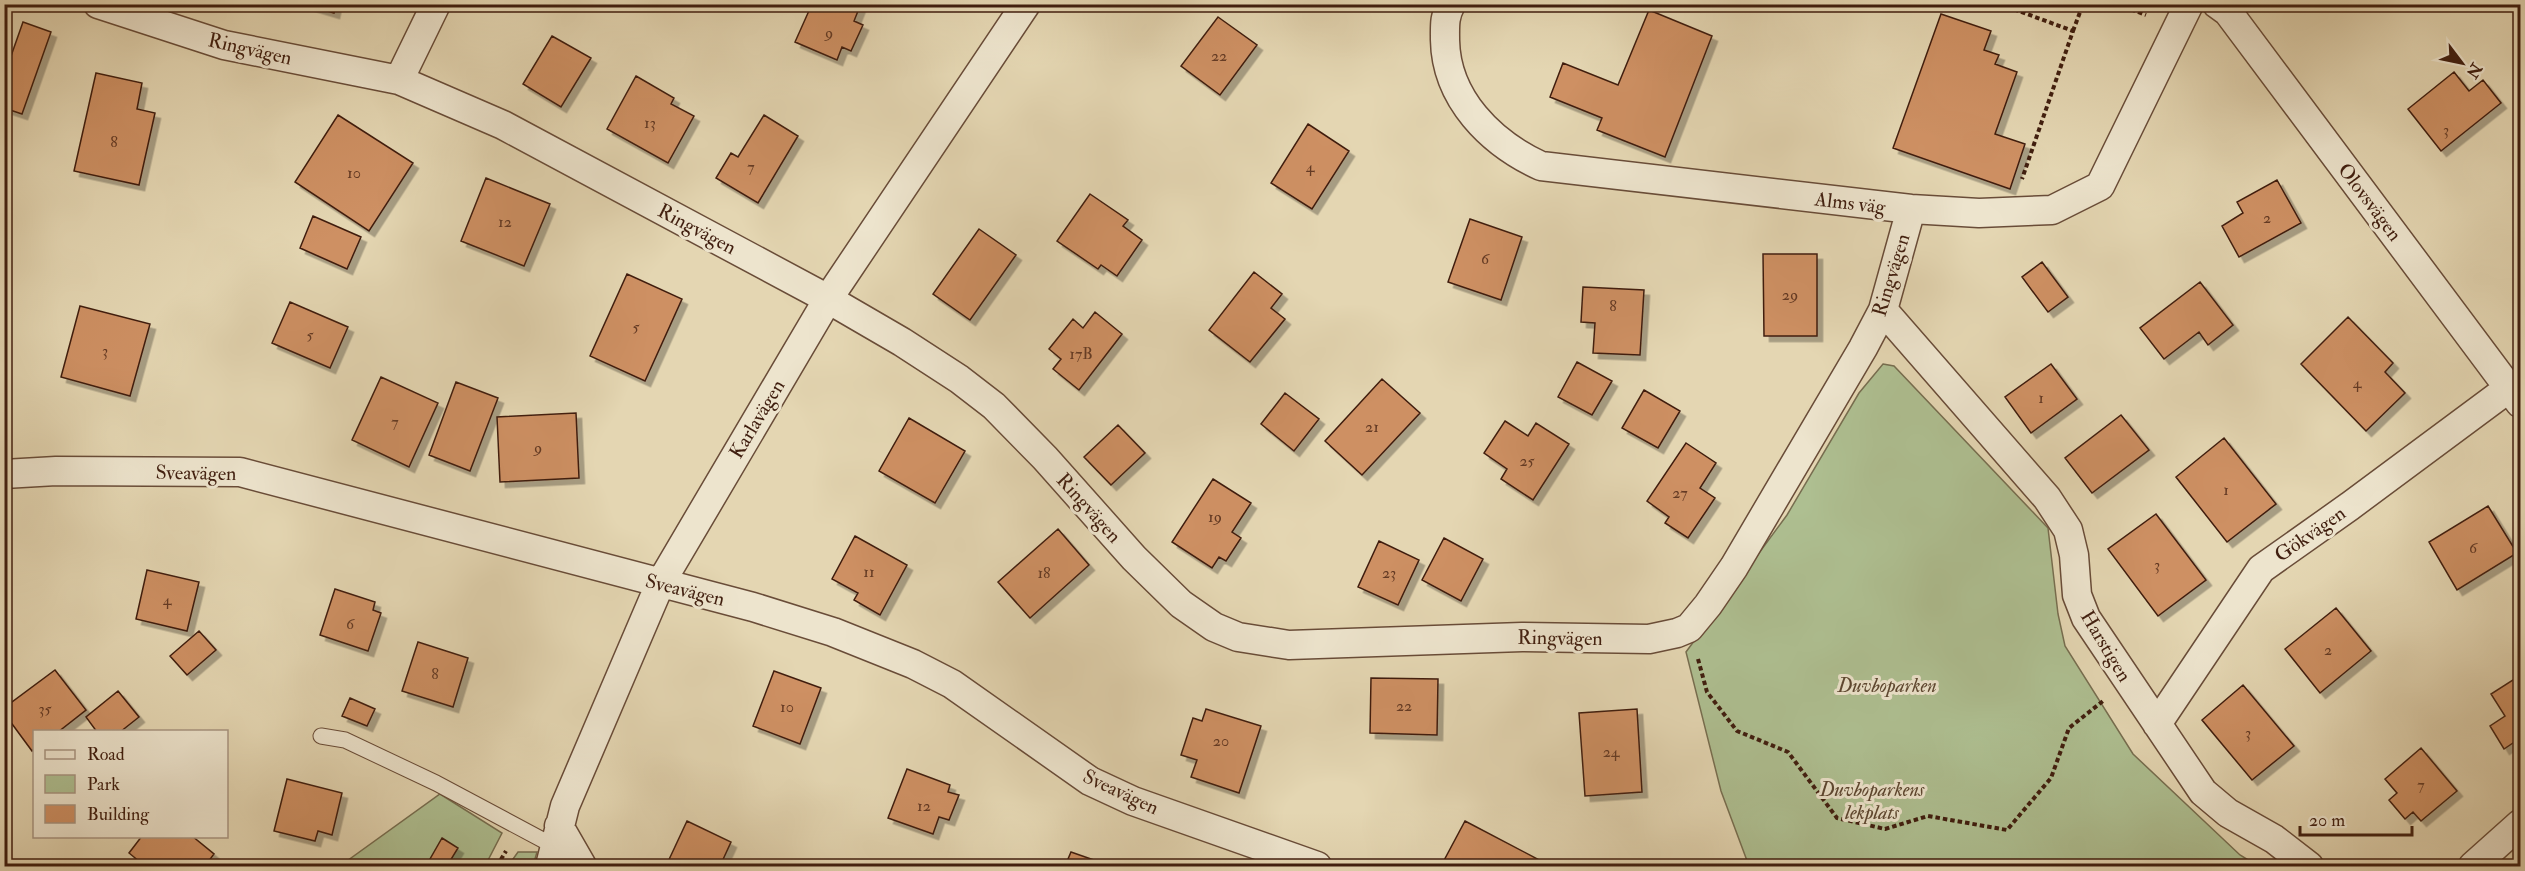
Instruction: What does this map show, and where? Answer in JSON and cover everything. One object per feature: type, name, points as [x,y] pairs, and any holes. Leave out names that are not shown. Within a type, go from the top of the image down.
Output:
[{"type":"street","name":"Ringvägen","points":[[98,4],[224,45],[399,80],[503,125],[828,299],[902,342],[959,379],[994,406],[1045,458],[1134,558],[1180,604],[1214,627],[1238,637],[1289,645],[1522,637],[1649,639],[1689,628],[1734,567],[1883,310],[1911,209]]},
{"type":"street","points":[[399,80],[436,4]]},
{"type":"street","name":"Karlavägen","points":[[554,846],[660,584],[828,299],[1026,4]]},
{"type":"street","name":"Alms väg","points":[[1451,4],[1445,16],[1445,62],[1471,113],[1518,155],[1541,166],[1911,209],[1979,213],[2052,210],[2100,186],[2189,4]]},
{"type":"street","name":"Olovsvägen","points":[[2217,4],[2228,12],[2515,395]]},
{"type":"street","name":"Harstigen","points":[[1883,310],[2047,498],[2068,530],[2077,596],[2083,611],[2127,682],[2203,792],[2228,813],[2274,839],[2309,867]]},
{"type":"street","name":"Gökvägen","points":[[2157,724],[2261,569],[2515,395]]},
{"type":"street","name":"Sveavägen","points":[[4,474],[240,472],[753,607],[833,632],[913,664],[952,684],[1090,781],[1133,801],[1317,867]]},
{"type":"street","points":[[2473,867],[2520,824]]},
{"type":"street","points":[[554,846],[582,867]]},
{"type":"lane","points":[[321,735],[345,740],[426,778],[554,846]]},
{"type":"path","points":[[2000,4],[2073,31]]},
{"type":"path","points":[[2011,212],[2083,4]]},
{"type":"path","points":[[1689,628],[1707,692],[1737,731],[1788,753],[1837,818],[1885,829],[1928,816],[2007,830],[2051,778],[2069,728],[2127,682]]},
{"type":"path","points":[[489,867],[500,862]]},
{"type":"green space","name":"Duvboparken","points":[[1883,364],[1894,366],[2048,528],[2058,614],[2065,646],[2133,754],[2240,855],[2258,866],[1749,866],[1721,791],[1686,652],[1787,515],[1859,393]]},
{"type":"green space","points":[[440,794],[502,833],[485,866],[340,866]]},
{"type":"green space","points":[[518,852],[537,852],[533,866],[508,866]]},
{"type":"building","points":[[304,4],[336,4],[334,13]]},
{"type":"building","points":[[812,4],[860,6],[854,21],[863,25],[851,51],[842,47],[837,60],[795,42]]},
{"type":"building","points":[[1649,10],[1712,36],[1665,157],[1597,130],[1602,118],[1550,97],[1563,63],[1618,85]]},
{"type":"building","points":[[1941,14],[1991,31],[1984,50],[1999,55],[1995,64],[2017,72],[1995,134],[2025,144],[2010,189],[1893,148]]},
{"type":"building","points":[[1218,17],[1257,45],[1220,95],[1181,66]]},
{"type":"building","points":[[23,22],[51,32],[22,114],[4,108],[4,76]]},
{"type":"building","points":[[552,36],[591,58],[561,107],[523,84]]},
{"type":"building","points":[[2454,72],[2469,91],[2483,80],[2501,103],[2441,151],[2408,109]]},
{"type":"building","points":[[96,73],[142,83],[137,109],[155,113],[139,185],[74,171]]},
{"type":"building","points":[[636,76],[674,98],[671,104],[694,116],[668,163],[607,129]]},
{"type":"building","points":[[338,115],[413,163],[369,231],[295,182]]},
{"type":"building","points":[[764,115],[798,136],[758,203],[716,178],[731,153],[738,157]]},
{"type":"building","points":[[1308,124],[1349,151],[1312,209],[1271,183]]},
{"type":"building","points":[[486,178],[550,204],[524,266],[461,241]]},
{"type":"building","points":[[2277,180],[2301,223],[2239,257],[2222,226],[2243,213],[2237,202]]},
{"type":"building","points":[[1090,194],[1128,220],[1123,226],[1142,240],[1117,276],[1101,265],[1098,269],[1057,241]]},
{"type":"building","points":[[313,216],[361,237],[347,269],[300,248]]},
{"type":"building","points":[[1470,219],[1522,237],[1501,300],[1448,282]]},
{"type":"building","points":[[979,229],[1016,255],[970,320],[933,294]]},
{"type":"building","points":[[1763,254],[1817,254],[1817,336],[1764,336]]},
{"type":"building","points":[[2042,262],[2068,297],[2048,312],[2022,277]]},
{"type":"building","points":[[1254,272],[1282,294],[1271,308],[1285,319],[1250,362],[1209,330]]},
{"type":"building","points":[[627,274],[682,299],[645,381],[590,356]]},
{"type":"building","points":[[2200,282],[2233,325],[2208,345],[2199,332],[2164,359],[2140,328]]},
{"type":"building","points":[[1583,287],[1644,290],[1640,355],[1593,353],[1595,323],[1581,322]]},
{"type":"building","points":[[290,302],[348,327],[330,368],[272,343]]},
{"type":"building","points":[[80,306],[150,324],[130,396],[61,377]]},
{"type":"building","points":[[1095,312],[1122,334],[1079,390],[1053,369],[1061,359],[1049,349],[1073,319],[1083,328]]},
{"type":"building","points":[[2348,317],[2393,363],[2385,372],[2405,393],[2366,431],[2301,364]]},
{"type":"building","points":[[1577,362],[1612,381],[1592,415],[1558,397]]},
{"type":"building","points":[[2051,364],[2077,399],[2031,433],[2005,397]]},
{"type":"building","points":[[381,377],[438,403],[409,467],[352,440]]},
{"type":"building","points":[[1382,379],[1420,413],[1362,475],[1325,441]]},
{"type":"building","points":[[456,382],[498,398],[470,471],[429,455]]},
{"type":"building","points":[[1644,390],[1680,411],[1658,448],[1622,428]]},
{"type":"building","points":[[1285,393],[1319,419],[1294,451],[1261,424]]},
{"type":"building","points":[[576,413],[579,478],[500,482],[497,417]]},
{"type":"building","points":[[2121,415],[2149,450],[2092,493],[2065,458]]},
{"type":"building","points":[[909,418],[965,451],[935,503],[879,471]]},
{"type":"building","points":[[1505,421],[1528,436],[1536,423],[1569,444],[1533,500],[1501,479],[1507,469],[1484,453]]},
{"type":"building","points":[[1118,425],[1145,453],[1111,485],[1084,457]]},
{"type":"building","points":[[2224,438],[2276,504],[2227,542],[2176,477]]},
{"type":"building","points":[[1686,443],[1716,463],[1700,488],[1715,498],[1688,538],[1665,523],[1669,517],[1647,501]]},
{"type":"building","points":[[1213,479],[1251,503],[1232,532],[1241,538],[1226,561],[1219,557],[1212,568],[1172,542]]},
{"type":"building","points":[[2488,506],[2517,553],[2457,590],[2429,542]]},
{"type":"building","points":[[2156,514],[2206,580],[2158,616],[2108,549]]},
{"type":"building","points":[[1058,529],[1089,565],[1030,618],[998,582]]},
{"type":"building","points":[[855,536],[907,565],[880,615],[854,600],[858,593],[832,579]]},
{"type":"building","points":[[1444,538],[1483,559],[1461,601],[1422,580]]},
{"type":"building","points":[[1379,541],[1419,560],[1398,605],[1358,587]]},
{"type":"building","points":[[147,570],[199,582],[187,631],[136,619]]},
{"type":"building","points":[[335,589],[375,602],[373,610],[381,613],[368,651],[320,635]]},
{"type":"building","points":[[2336,608],[2371,651],[2320,693],[2285,649]]},
{"type":"building","points":[[199,631],[216,650],[187,675],[170,656]]},
{"type":"building","points":[[418,642],[468,658],[453,707],[402,691]]},
{"type":"building","points":[[55,670],[86,710],[61,730],[33,730],[32,751],[4,713],[4,708]]},
{"type":"building","points":[[774,671],[821,688],[800,744],[753,726]]},
{"type":"building","points":[[2519,676],[2520,744],[2516,741],[2504,749],[2490,726],[2505,716],[2491,694]]},
{"type":"building","points":[[1371,678],[1438,679],[1437,735],[1370,733]]},
{"type":"building","points":[[2243,685],[2294,746],[2252,780],[2202,720]]},
{"type":"building","points":[[118,691],[139,717],[123,730],[96,730],[86,717]]},
{"type":"building","points":[[350,698],[375,709],[367,726],[342,716]]},
{"type":"building","points":[[1206,709],[1261,726],[1239,793],[1191,777],[1197,760],[1181,755],[1193,718],[1202,721]]},
{"type":"building","points":[[1637,709],[1642,792],[1585,796],[1579,713]]},
{"type":"building","points":[[2421,748],[2457,791],[2421,821],[2413,812],[2405,819],[2389,800],[2397,793],[2385,779]]},
{"type":"building","points":[[907,769],[950,785],[948,792],[959,795],[949,820],[939,817],[933,834],[888,818]]},
{"type":"building","points":[[287,779],[342,793],[332,835],[318,831],[315,841],[274,831]]},
{"type":"building","points":[[687,821],[731,842],[720,866],[666,866]]},
{"type":"building","points":[[1465,821],[1547,864],[1546,866],[1441,866]]},
{"type":"building","points":[[140,838],[194,838],[214,854],[205,866],[145,866],[129,853]]},
{"type":"building","points":[[442,838],[458,848],[447,866],[426,866]]},
{"type":"building","points":[[1071,852],[1111,866],[1065,866]]},
{"type":"park label","name":"Duvboparkens lekplats","points":[[1872,800]]}]
